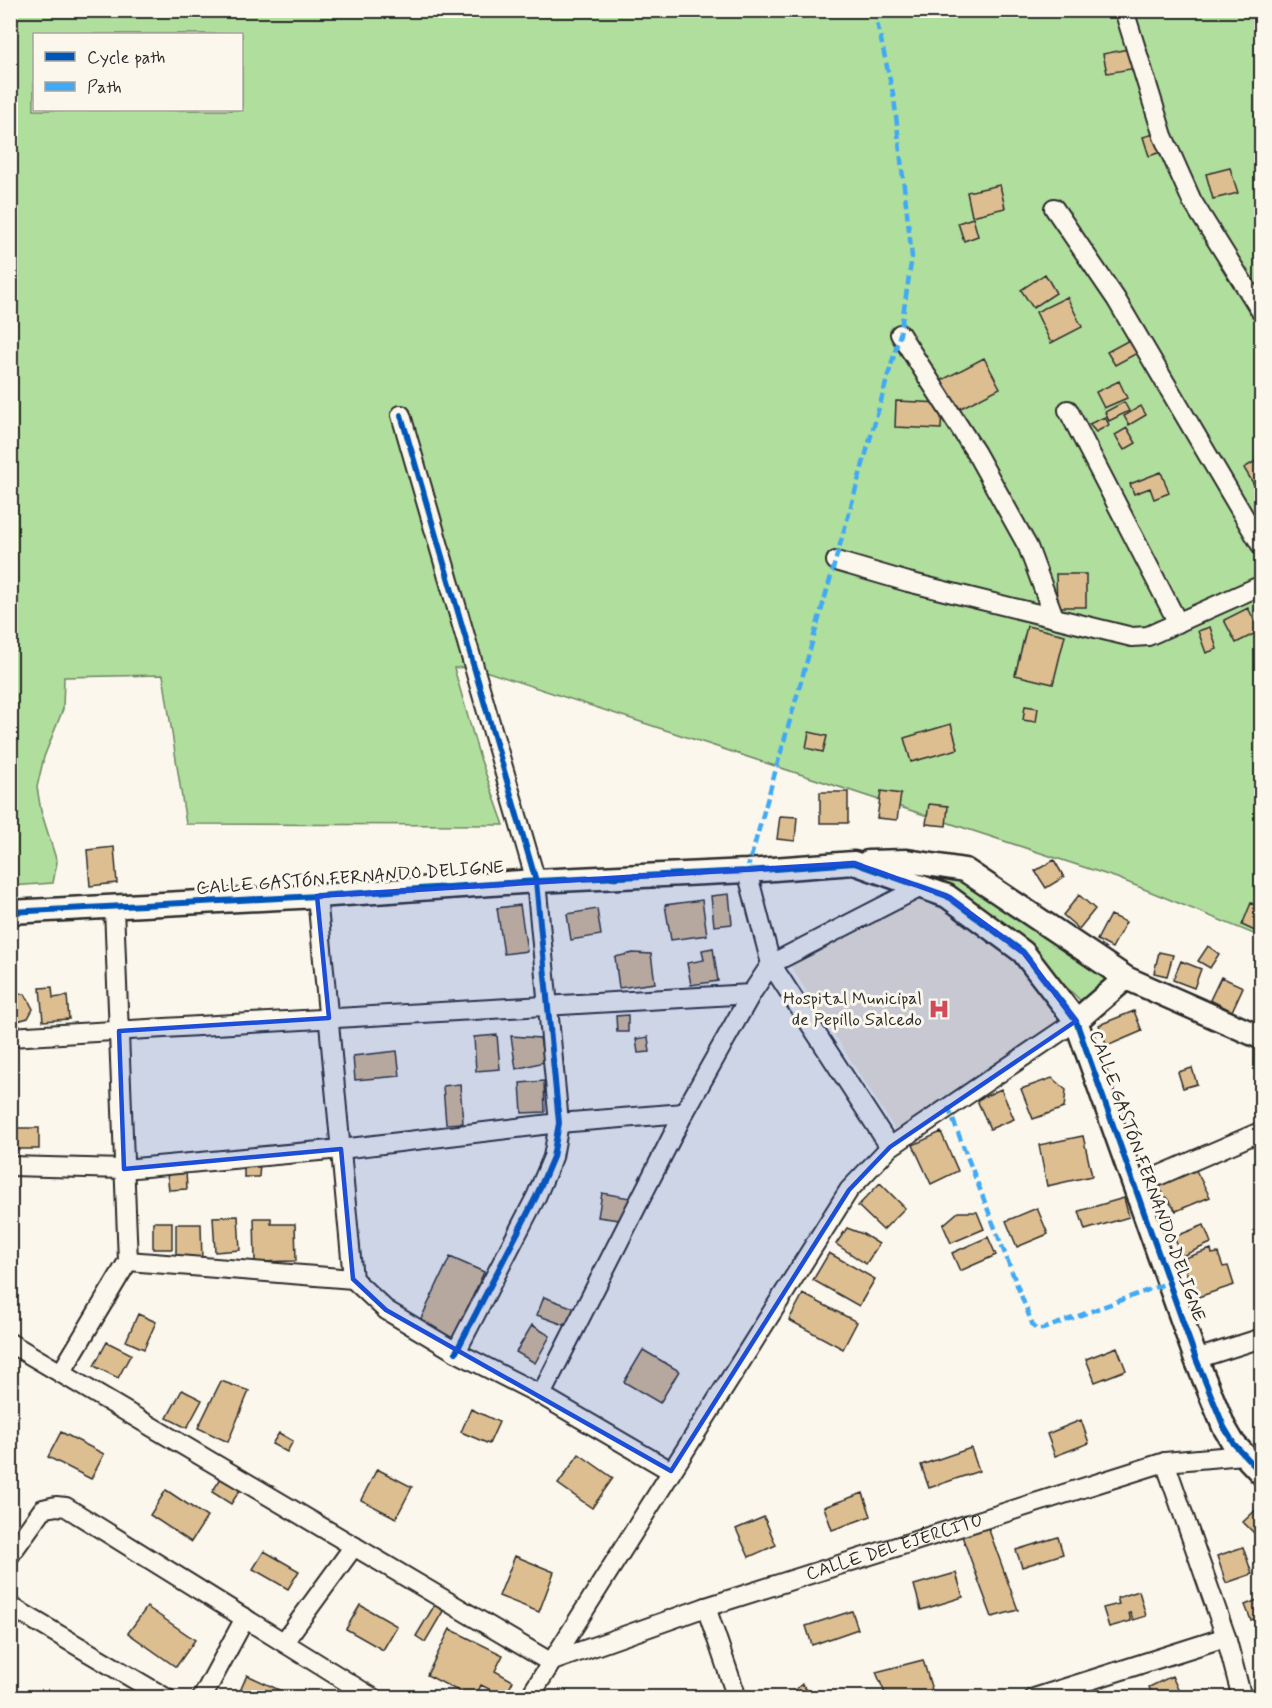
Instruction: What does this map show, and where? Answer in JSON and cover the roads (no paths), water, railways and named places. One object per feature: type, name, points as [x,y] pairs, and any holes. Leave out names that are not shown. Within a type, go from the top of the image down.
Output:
[{"type":"street","points":[[1124,10],[1163,136],[1192,201],[1262,314]]},
{"type":"street","points":[[1054,208],[1116,299],[1262,547]]},
{"type":"street","points":[[900,334],[976,453],[1028,547],[1054,617]]},
{"type":"street","points":[[1068,410],[1178,622]]},
{"type":"street","points":[[401,415],[537,881],[559,1123],[553,1157],[536,1197],[456,1352]]},
{"type":"street","points":[[836,561],[908,582],[1132,637],[1148,636],[1262,585]]},
{"type":"street","points":[[854,863],[907,861],[965,870],[1126,978],[1262,1038]]},
{"type":"street","name":"CALLE GASTÓN FERNANDO DELIGNE","points":[[10,912],[114,908],[854,863],[947,896],[1023,952],[1076,1021],[1196,1359],[1224,1427],[1243,1455],[1262,1474]]},
{"type":"street","points":[[747,871],[771,964],[890,1147]]},
{"type":"street","points":[[542,1395],[684,1113],[751,994],[771,964],[921,887]]},
{"type":"street","points":[[317,896],[354,1279]]},
{"type":"street","points":[[61,1373],[128,1261],[114,908]]},
{"type":"street","points":[[529,1698],[849,1190],[890,1147],[1076,1021],[1126,978]]},
{"type":"street","points":[[10,1037],[751,994]]},
{"type":"street","points":[[10,1166],[124,1169],[341,1149],[559,1123],[684,1113]]},
{"type":"street","points":[[1135,1186],[1262,1131]]},
{"type":"street","points":[[128,1261],[354,1279],[386,1310],[456,1352],[542,1395],[671,1472]]},
{"type":"street","points":[[1196,1359],[1262,1338]]},
{"type":"street","points":[[10,1343],[550,1662]]},
{"type":"street","name":"CALLE DEL EJÉRCITO","points":[[550,1662],[706,1607],[1165,1462],[1243,1455]]},
{"type":"street","points":[[1165,1462],[1226,1636],[1242,1698]]},
{"type":"street","points":[[10,1555],[43,1509],[56,1506],[66,1507],[373,1698]]},
{"type":"street","points":[[284,1642],[354,1546]]},
{"type":"street","points":[[10,1606],[166,1698]]},
{"type":"street","points":[[706,1607],[737,1698]]},
{"type":"street","points":[[202,1698],[245,1618]]},
{"type":"street","points":[[1034,1698],[1226,1636]]},
{"type":"place","name":"Hospital Municipal de Pepillo Salcedo","points":[[939,1009]]}]
